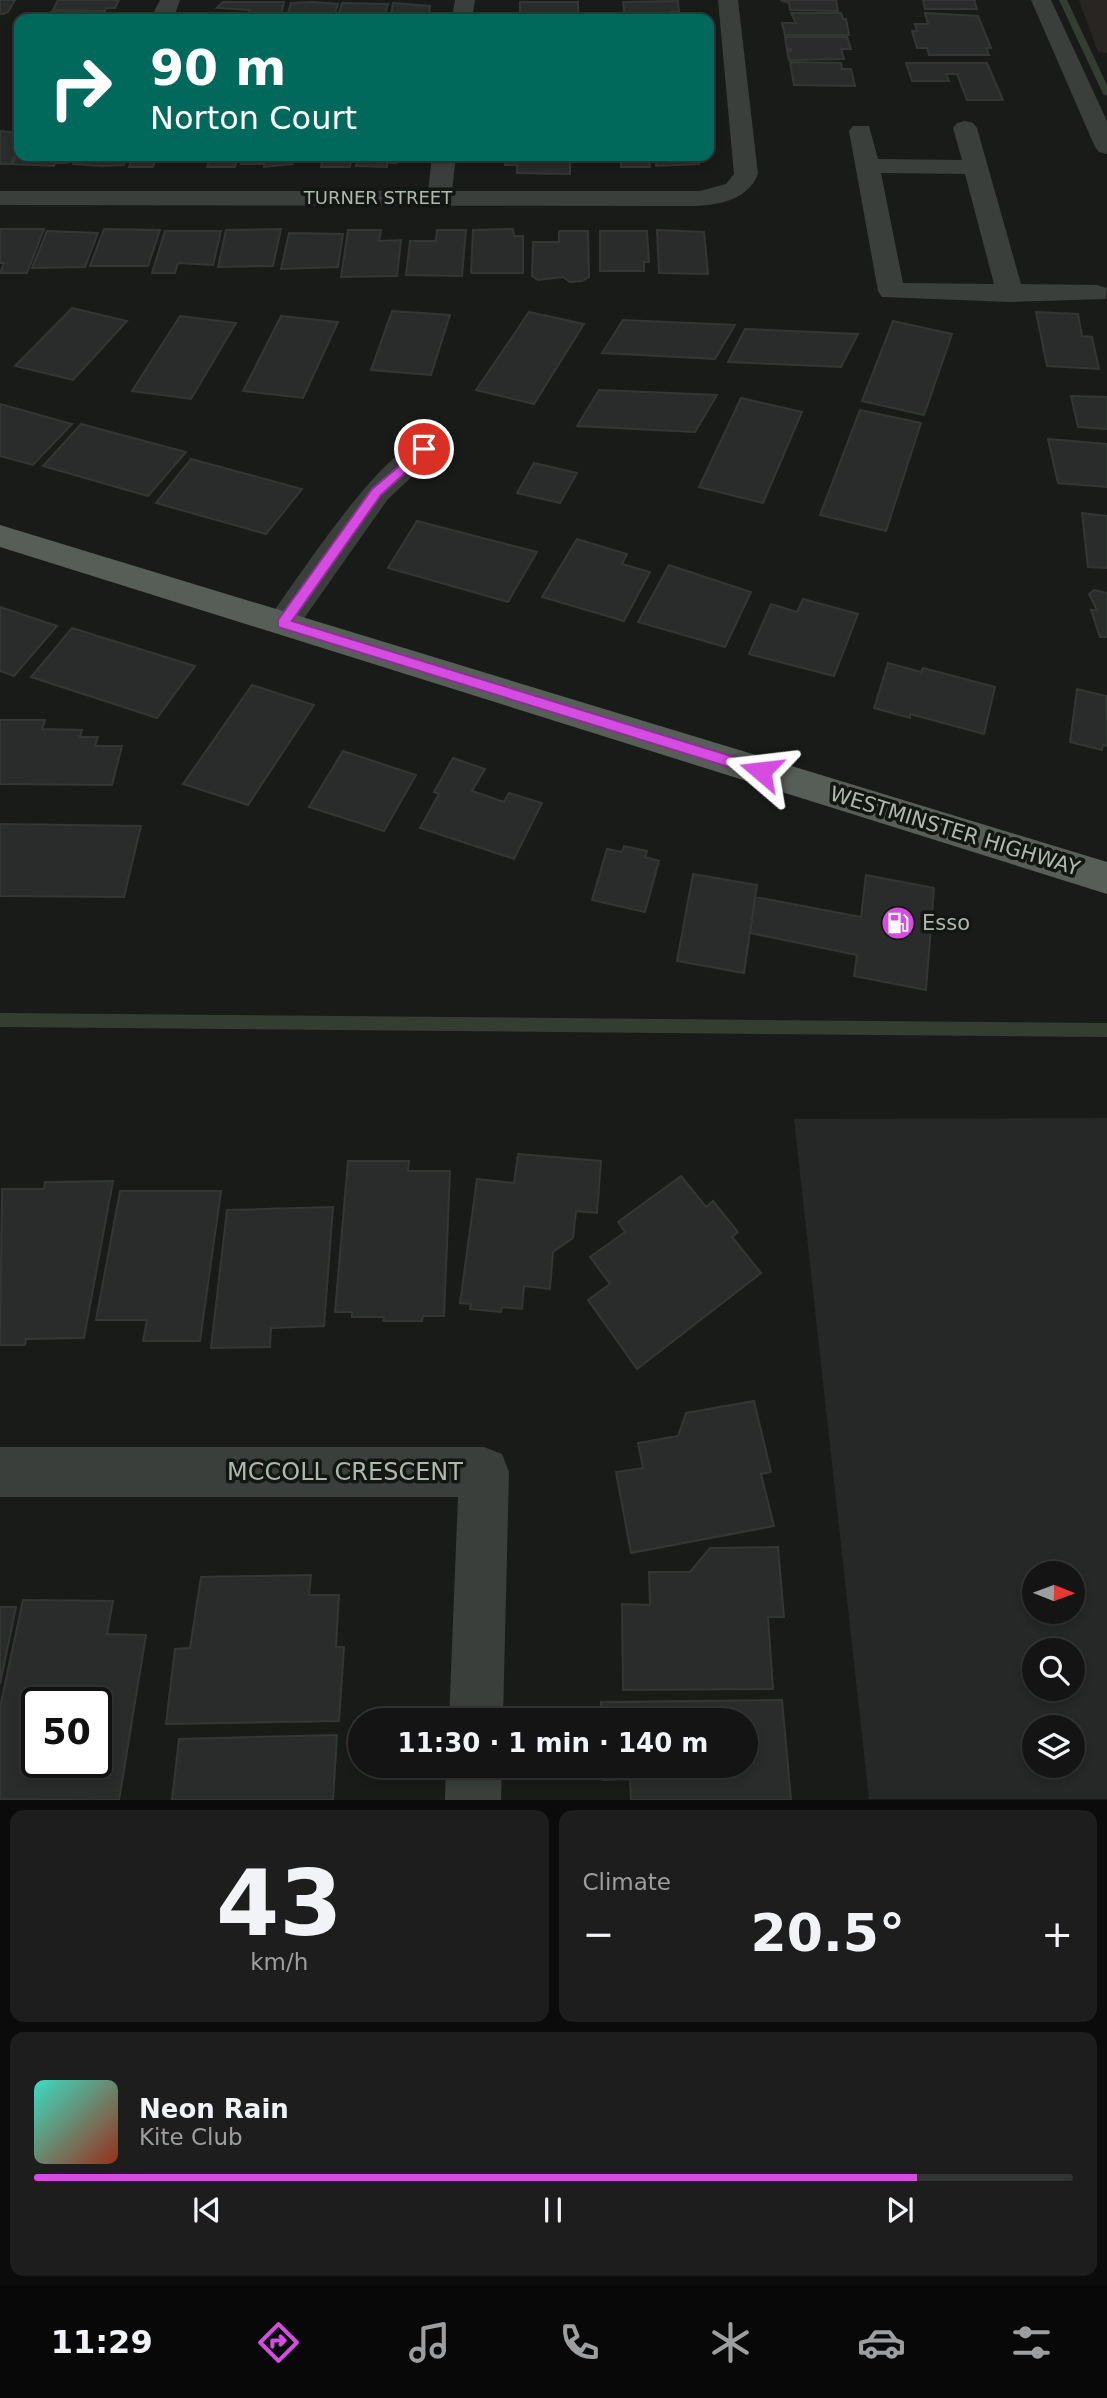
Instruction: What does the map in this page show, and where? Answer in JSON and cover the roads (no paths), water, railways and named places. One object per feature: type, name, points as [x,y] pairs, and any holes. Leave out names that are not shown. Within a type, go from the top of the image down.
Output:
[{"type":"main road","name":"WESTMINSTER HIGHWAY","points":[[0,536],[1107,878]]},
{"type":"street","name":"TURNER STREET","points":[[0,198],[705,198],[729,192],[741,186],[746,174],[728,0]]},
{"type":"street","points":[[1041,0],[1107,147]]},
{"type":"street","points":[[965,128],[1010,294]]},
{"type":"street","points":[[861,131],[891,291],[1097,293]]},
{"type":"street","points":[[439,198],[443,161]]},
{"type":"street","points":[[867,166],[976,167]]},
{"type":"street","points":[[283,623],[377,492],[424,449]]},
{"type":"street","name":"MCCOLL CRESCENT","points":[[0,1472],[484,1472],[476,1708]]},
{"type":"street","points":[[473,1800],[474,1778]]},
{"type":"waterway","points":[[1063,0],[1107,94]]},
{"type":"waterway","points":[[0,1020],[1107,1030]]},
{"type":"place","name":"Esso","points":[[898,923]]}]
